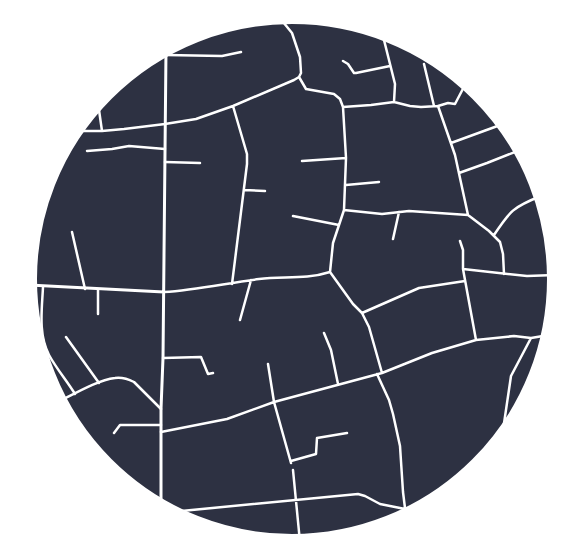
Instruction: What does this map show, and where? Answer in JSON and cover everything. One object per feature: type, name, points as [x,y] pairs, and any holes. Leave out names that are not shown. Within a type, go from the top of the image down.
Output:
[{"type":"street","points":[[285,23],[295,40],[301,63],[299,77],[306,89],[310,91],[334,94],[340,99],[343,107],[346,185],[344,210],[333,243],[330,272],[353,304],[362,313],[369,327],[382,373]]},
{"type":"street","points":[[384,41],[395,84],[394,102]]},
{"type":"street","points":[[168,55],[222,56],[241,52]]},
{"type":"street","points":[[161,500],[166,56]]},
{"type":"street","points":[[343,61],[348,64],[354,73],[390,66]]},
{"type":"street","points":[[424,64],[434,106]]},
{"type":"street","points":[[83,131],[102,131],[196,119],[233,106],[299,77]]},
{"type":"street","points":[[343,107],[394,102],[410,106],[438,106],[448,103],[455,104],[463,89]]},
{"type":"street","points":[[232,284],[247,164],[247,154],[233,106]]},
{"type":"street","points":[[438,106],[451,143],[468,215]]},
{"type":"street","points":[[99,110],[102,131]]},
{"type":"street","points":[[451,143],[497,126]]},
{"type":"street","points":[[87,151],[129,146],[165,149]]},
{"type":"street","points":[[458,173],[515,152]]},
{"type":"street","points":[[302,161],[346,158]]},
{"type":"street","points":[[165,162],[200,163]]},
{"type":"street","points":[[346,185],[379,182]]},
{"type":"street","points":[[244,190],[265,191]]},
{"type":"street","points":[[494,236],[504,219],[512,210],[520,204],[535,198]]},
{"type":"street","points":[[344,210],[382,214],[409,211],[468,215],[500,242],[503,254],[504,274]]},
{"type":"street","points":[[393,239],[399,212]]},
{"type":"street","points":[[293,216],[339,225]]},
{"type":"street","points":[[72,232],[85,289]]},
{"type":"street","points":[[460,241],[463,250],[463,269],[476,340]]},
{"type":"street","points":[[463,269],[527,276],[548,275]]},
{"type":"street","points":[[36,286],[98,290],[164,292],[186,291],[251,280],[308,277],[330,272]]},
{"type":"street","points":[[240,320],[251,280]]},
{"type":"street","points":[[362,313],[419,288],[465,281]]},
{"type":"street","points":[[44,287],[42,324],[44,340],[49,355],[75,394]]},
{"type":"street","points":[[98,290],[98,314]]},
{"type":"street","points":[[324,333],[331,350],[338,384]]},
{"type":"street","points":[[161,432],[226,420],[274,402],[382,373],[432,353],[476,340],[514,336],[531,338],[542,336]]},
{"type":"street","points":[[66,337],[100,383]]},
{"type":"street","points":[[504,423],[511,376],[531,338]]},
{"type":"street","points":[[163,358],[200,357],[208,374],[213,373]]},
{"type":"street","points":[[268,364],[274,402],[291,462],[316,454],[317,438],[347,433]]},
{"type":"street","points":[[181,511],[358,494],[380,504],[404,508],[400,446],[389,400],[377,374]]},
{"type":"street","points":[[65,399],[114,378],[128,379],[134,382],[161,409]]},
{"type":"street","points":[[114,433],[120,425],[161,425]]},
{"type":"street","points":[[293,470],[300,536]]}]
